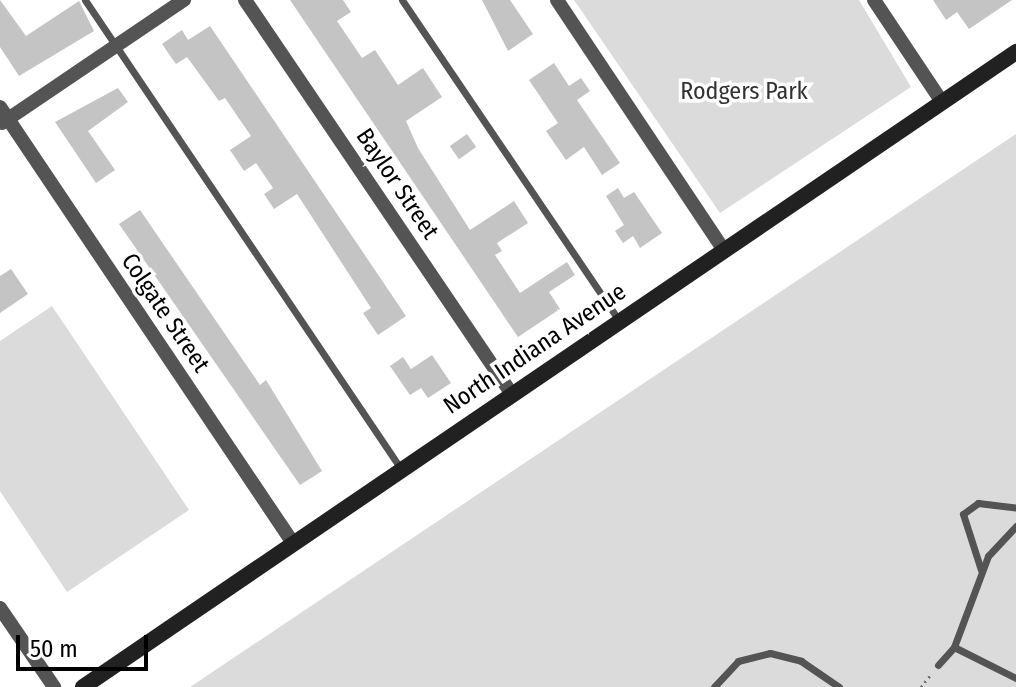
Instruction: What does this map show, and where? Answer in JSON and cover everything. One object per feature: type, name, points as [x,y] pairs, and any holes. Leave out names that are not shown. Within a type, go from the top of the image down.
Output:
[{"type":"main road","name":"North Indiana Avenue","points":[[83,687],[1016,52]]},
{"type":"street","points":[[3,117],[184,0]]},
{"type":"street","name":"Baylor Street","points":[[245,0],[511,393]]},
{"type":"street","points":[[557,0],[724,250]]},
{"type":"street","points":[[874,0],[942,102]]},
{"type":"street","name":"Colgate Street","points":[[3,117],[293,543]]},
{"type":"street","points":[[0,608],[54,687]]},
{"type":"lane","points":[[85,0],[401,469]]},
{"type":"lane","points":[[402,0],[619,321]]},
{"type":"lane","points":[[981,570],[963,514],[978,503],[1016,508]]},
{"type":"lane","points":[[938,665],[954,647],[981,570],[1016,526]]},
{"type":"lane","points":[[954,647],[1016,678]]},
{"type":"lane","points":[[714,687],[738,661],[770,653],[801,661],[839,687]]},
{"type":"path","points":[[921,687],[938,665]]},
{"type":"green space","name":"Rodgers Park","points":[[574,0],[859,0],[911,87],[720,213]]},
{"type":"green space","points":[[1016,134],[1016,687],[190,687]]},
{"type":"green space","points":[[52,306],[189,510],[67,592],[0,491],[0,341]]},
{"type":"building","points":[[0,0],[26,36],[79,1],[94,31],[19,76],[0,47]]},
{"type":"building","points":[[290,0],[343,0],[351,12],[337,21],[362,58],[375,50],[398,85],[423,68],[442,97],[406,121],[418,148],[470,230],[514,201],[528,223],[497,243],[502,251],[495,255],[520,293],[567,262],[575,275],[549,292],[560,309],[518,337]]},
{"type":"building","points":[[482,0],[510,0],[533,34],[508,51]]},
{"type":"building","points":[[933,0],[1012,0],[969,29],[957,12],[946,20]]},
{"type":"building","points":[[210,26],[406,316],[378,335],[363,313],[371,308],[297,194],[274,209],[264,194],[273,188],[256,163],[244,171],[230,150],[251,136],[225,98],[219,101],[187,57],[176,64],[162,44],[182,30],[188,40]]},
{"type":"building","points":[[554,63],[569,86],[581,78],[590,91],[577,100],[620,163],[602,175],[584,147],[566,160],[546,131],[558,123],[529,80]]},
{"type":"building","points":[[118,88],[128,102],[88,131],[115,170],[96,183],[55,122]]},
{"type":"building","points":[[467,134],[476,147],[459,159],[450,146]]},
{"type":"building","points":[[618,188],[624,198],[634,192],[662,233],[640,248],[633,236],[623,243],[615,231],[624,225],[606,196]]},
{"type":"building","points":[[140,210],[260,385],[266,380],[322,471],[300,485],[119,224]]},
{"type":"building","points":[[11,269],[28,294],[0,313],[0,276]]},
{"type":"building","points":[[432,355],[451,383],[428,398],[421,388],[410,395],[390,366],[403,357],[411,369]]}]
